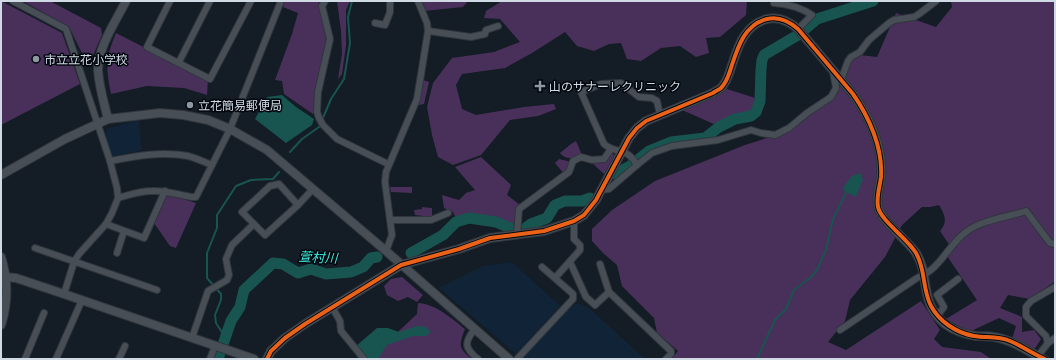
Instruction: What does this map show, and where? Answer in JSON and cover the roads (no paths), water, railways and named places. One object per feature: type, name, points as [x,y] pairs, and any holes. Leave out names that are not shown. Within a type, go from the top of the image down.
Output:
[{"type":"street","points":[[13,1],[66,29],[110,161],[117,188],[118,198],[112,213],[106,224],[78,254],[64,294]]},
{"type":"street","points":[[108,119],[100,87],[98,70],[100,52],[126,1]]},
{"type":"street","points":[[170,1],[147,47],[210,79],[251,1]]},
{"type":"street","points":[[179,62],[210,1]]},
{"type":"street","points":[[118,198],[147,191],[165,191],[192,197],[196,196],[230,129],[281,1]]},
{"type":"street","points":[[325,1],[322,6],[330,39],[318,92],[317,112],[323,125],[337,139],[388,164]]},
{"type":"street","points":[[375,23],[385,25],[390,12],[390,1]]},
{"type":"street","points":[[386,251],[392,235],[385,182],[386,172],[388,164],[417,99],[428,31],[427,23],[418,1]]},
{"type":"street","points":[[841,80],[848,61],[860,52],[869,40],[889,23],[894,20],[914,17],[936,1]]},
{"type":"street","points":[[774,3],[788,4],[804,10],[812,15],[801,32]]},
{"type":"street","points":[[267,359],[272,351],[285,338],[332,307],[401,265],[459,249],[490,238],[517,232],[544,231],[574,221],[584,215],[602,190],[622,150],[637,128],[646,121],[713,93],[722,87],[727,78],[741,40],[748,30],[760,21],[771,18],[781,19],[791,23],[801,32],[841,80],[860,105],[869,121],[877,146],[880,163],[881,176],[877,198],[878,207],[881,215],[916,253],[922,266],[926,292],[930,304],[937,316],[947,325],[966,334],[975,336],[993,336],[1010,341],[1040,358],[1048,343],[1055,338]]},
{"type":"street","points":[[428,31],[471,37],[485,34],[486,30],[498,26]]},
{"type":"street","points":[[602,190],[609,189],[652,153],[672,146],[718,140],[751,130],[775,135],[789,128],[807,113],[831,98],[836,88],[833,72]]},
{"type":"street","points":[[637,165],[627,152],[611,149],[604,144],[581,92],[601,84],[621,83],[639,98],[652,98],[657,101],[660,115]]},
{"type":"street","points":[[1,175],[65,139],[108,119],[160,114],[183,115],[208,120],[230,129],[267,150],[386,251],[509,359]]},
{"type":"street","points":[[517,232],[519,209],[569,172],[573,161],[581,158],[592,160],[604,159],[611,149]]},
{"type":"street","points":[[110,161],[141,154],[168,154],[190,157],[212,165]]},
{"type":"street","points":[[298,205],[279,184],[270,186],[242,212],[266,235],[298,205],[313,189]]},
{"type":"street","points":[[106,224],[144,238],[165,191]]},
{"type":"street","points":[[840,330],[917,278],[930,272],[964,234],[974,226],[1026,211],[1050,243],[1055,244]]},
{"type":"street","points":[[390,220],[431,220],[448,213]]},
{"type":"street","points":[[555,278],[580,250],[580,245],[574,239],[574,221]]},
{"type":"street","points":[[192,338],[208,291],[227,280],[229,275],[226,260],[232,245],[254,224]]},
{"type":"street","points":[[117,253],[124,231]]},
{"type":"street","points":[[35,248],[157,290]]},
{"type":"street","points":[[1,257],[5,277],[5,312],[1,325]]},
{"type":"street","points":[[570,262],[586,297],[595,305],[608,292]]},
{"type":"street","points":[[600,264],[608,292],[671,351],[671,354],[666,359]]},
{"type":"street","points":[[517,359],[573,299],[573,294],[542,267]]},
{"type":"street","points":[[5,277],[16,278],[254,359]]},
{"type":"street","points":[[937,316],[944,307],[937,295],[958,279]]},
{"type":"street","points":[[1048,343],[1046,336],[1026,316],[1026,307],[1030,301],[1055,287]]},
{"type":"street","points":[[56,359],[82,300]]},
{"type":"street","points":[[332,307],[340,321],[341,331],[364,359]]},
{"type":"street","points":[[25,359],[44,313]]},
{"type":"street","points":[[475,329],[467,340],[467,348],[470,353],[478,359]]},
{"type":"street","points":[[119,359],[124,346]]},
{"type":"street","points":[[210,359],[215,346]]},
{"type":"waterway","points":[[290,152],[302,139],[319,127],[331,99],[344,79],[350,43],[348,17],[352,1]]},
{"type":"waterway","name":"萱村川","points":[[615,174],[630,166],[649,151],[671,142],[705,138],[719,127],[735,119],[751,116],[756,112],[760,101],[761,69],[764,55],[798,35],[817,19],[873,1]]},
{"type":"waterway","points":[[225,337],[216,323],[215,315],[221,300],[221,294],[207,278],[207,253],[217,228],[217,215],[236,186],[251,180],[273,179],[279,172]]},
{"type":"waterway","points":[[757,359],[775,320],[786,309],[794,290],[811,277],[817,270],[826,250],[833,219],[846,193]]},
{"type":"waterway","name":"萱村川","points":[[411,253],[443,235],[456,222],[469,218],[496,222],[517,231],[523,230],[531,224],[547,218],[555,205],[565,201],[582,201],[590,198]]},
{"type":"waterway","name":"萱村川","points":[[218,359],[231,321],[240,307],[244,290],[273,263],[283,264],[298,273],[311,269],[326,274],[351,272],[363,267],[371,258],[377,257]]},
{"type":"place","name":"市立立花小学校","points":[[36,59]]},
{"type":"place","name":"山のサナーレクリニック","points":[[540,86]]},
{"type":"place","name":"立花簡易郵便局","points":[[190,105]]}]
